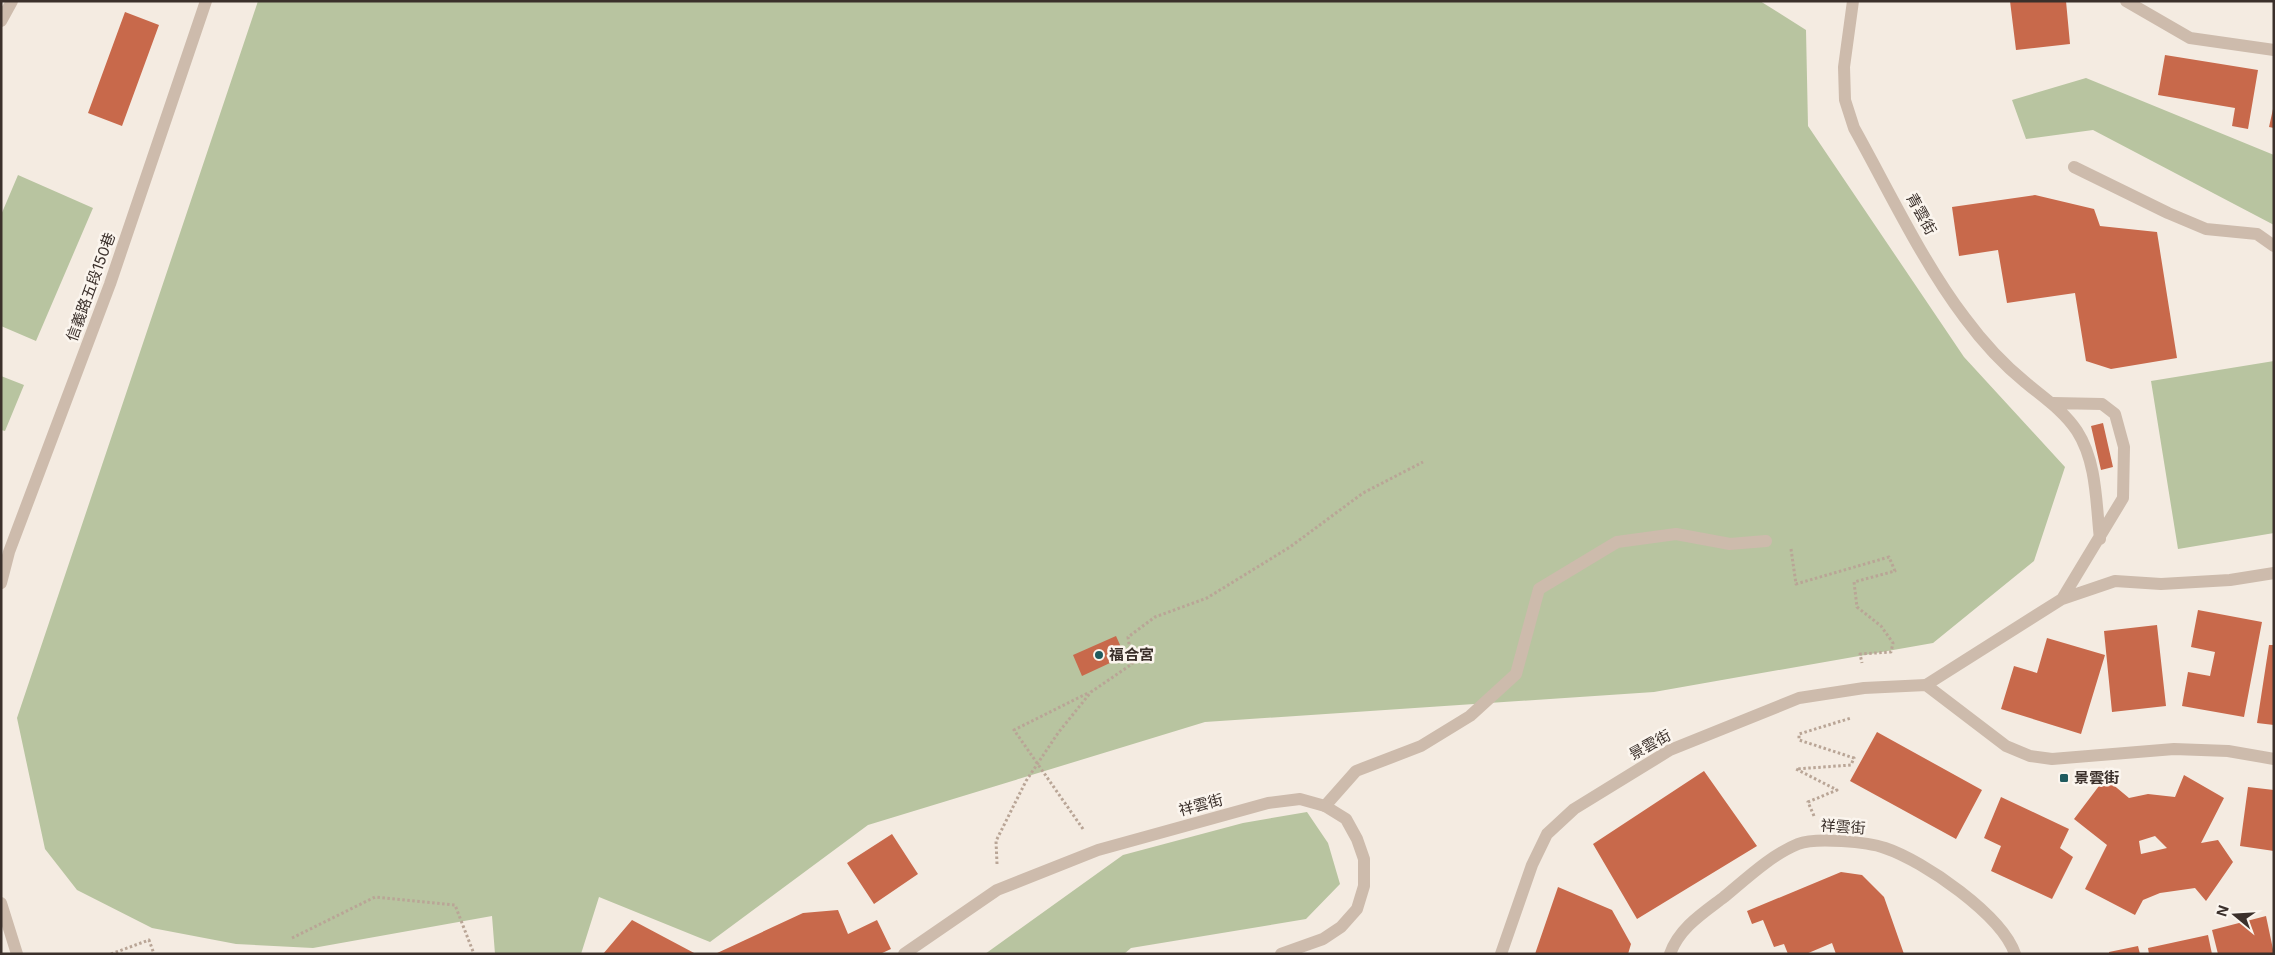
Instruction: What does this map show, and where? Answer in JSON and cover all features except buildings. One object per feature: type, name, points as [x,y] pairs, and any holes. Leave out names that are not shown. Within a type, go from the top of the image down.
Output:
[{"type":"street","points":[[1,21],[12,1]]},
{"type":"street","name":"信義路五段150巷","points":[[1,583],[9,552],[110,284],[206,1]]},
{"type":"street","name":"青雲街","points":[[1853,1],[1844,67],[1845,100],[1854,128],[1944,288],[1965,319],[1992,351],[2024,381],[2053,404],[2077,432],[2089,458],[2095,490],[2100,539]]},
{"type":"street","points":[[2126,1],[2190,38],[2274,50]]},
{"type":"street","points":[[2074,167],[2168,213],[2206,229],[2257,234],[2274,246]]},
{"type":"street","points":[[2053,404],[2102,404],[2115,414],[2124,447],[2123,498],[2100,539],[2062,599]]},
{"type":"street","points":[[1325,806],[1356,771],[1421,746],[1470,716],[1516,674],[1539,590],[1617,542],[1676,534],[1730,544],[1766,541]]},
{"type":"street","points":[[2274,573],[2230,580],[2161,584],[2115,581],[2062,599],[1926,686],[2006,746],[2030,756],[2052,759],[2174,749],[2228,750],[2274,759]]},
{"type":"street","name":"景雲街","points":[[1501,954],[1532,865],[1547,834],[1574,809],[1670,750],[1798,698],[1864,688],[1926,686]]},
{"type":"street","name":"祥雲街","points":[[904,954],[997,890],[1098,850],[1268,803],[1300,800],[1325,806],[1346,819],[1357,839],[1364,859],[1364,886],[1356,909],[1341,926],[1323,939],[1281,954]]},
{"type":"street","name":"祥雲街","points":[[1670,954],[1673,946],[1688,925],[1773,858],[1799,844],[1824,840],[1884,847],[1914,860],[1967,896],[2011,941],[2015,954]]},
{"type":"street","points":[[1,903],[16,954]]},
{"type":"path","points":[[1088,834],[1014,730],[1091,692],[1132,664],[1128,637],[1156,617],[1207,598],[1290,547],[1363,493],[1423,462]]},
{"type":"path","points":[[997,869],[996,841],[1026,781],[1058,733],[1091,692]]},
{"type":"path","points":[[292,938],[375,897],[455,905],[474,954]]},
{"type":"path","points":[[111,954],[149,940],[154,954]]},
{"type":"green space","points":[[258,1],[1760,1],[1806,30],[1808,126],[1964,357],[2065,467],[2034,561],[1933,643],[1654,692],[1205,722],[868,825],[710,942],[599,897],[581,954],[495,954],[492,916],[313,948],[236,944],[152,928],[77,890],[45,849],[17,718]]},
{"type":"green space","points":[[2086,78],[2274,155],[2274,225],[2093,130],[2026,139],[2012,100]]},
{"type":"green space","points":[[18,175],[93,208],[36,341],[1,326],[1,215]]},
{"type":"green space","points":[[2274,361],[2274,533],[2178,549],[2151,381]]},
{"type":"green space","points":[[1,376],[24,385],[5,431],[1,430]]},
{"type":"green space","points":[[1307,812],[1328,843],[1340,884],[1306,919],[1131,948],[1124,954],[985,954],[1123,855],[1243,823]]},
{"type":"place","name":"福合宮","points":[[1099,655]]},
{"type":"place","name":"景雲街","points":[[2064,778]]}]
